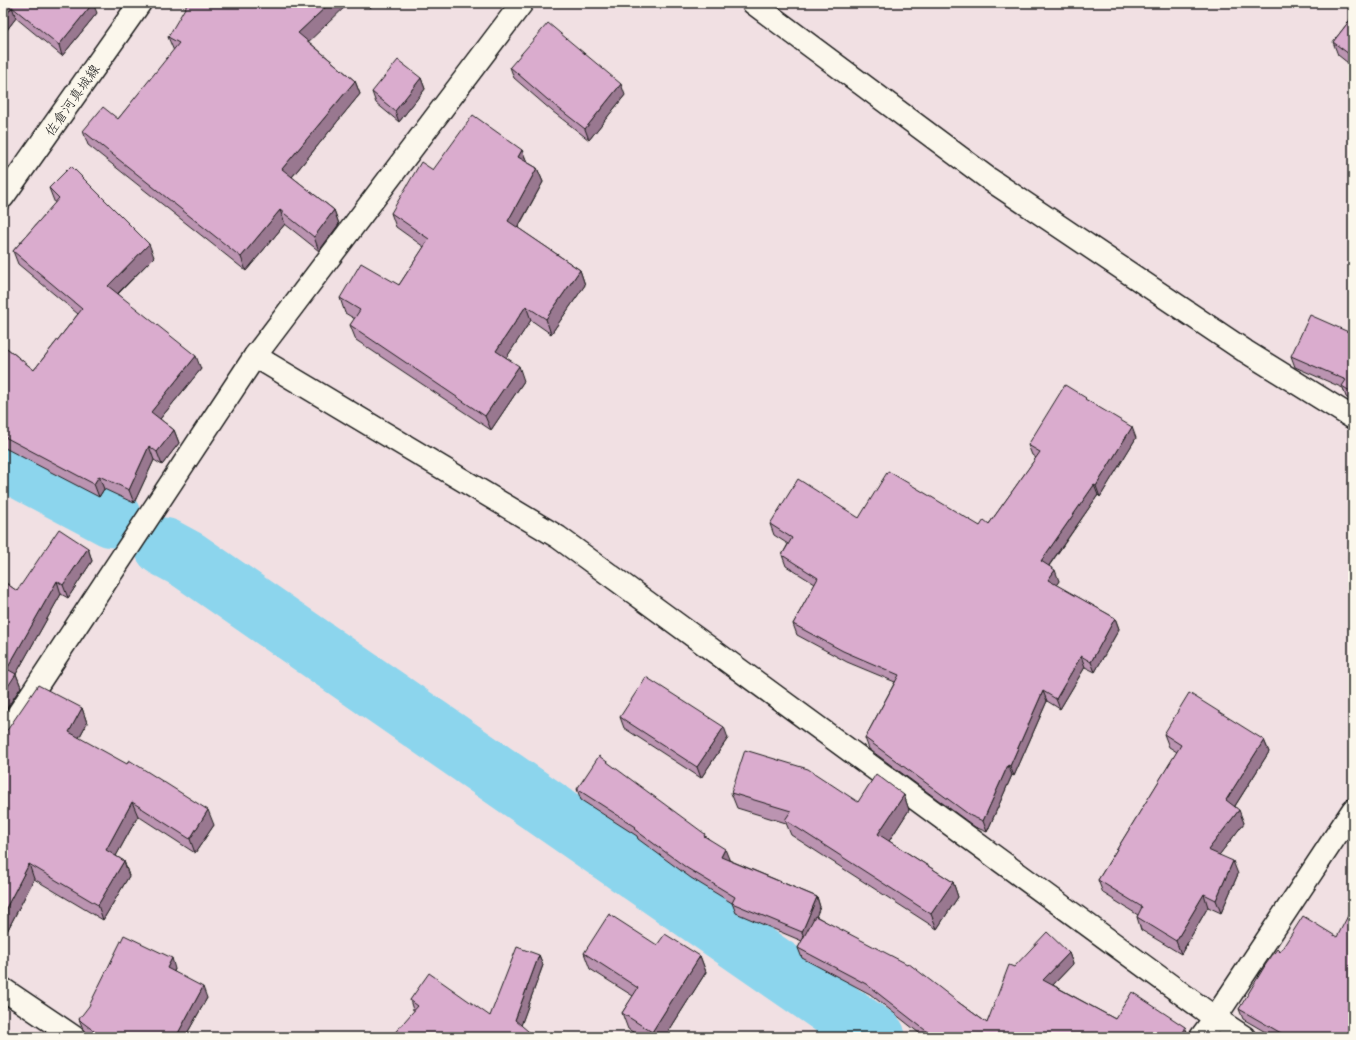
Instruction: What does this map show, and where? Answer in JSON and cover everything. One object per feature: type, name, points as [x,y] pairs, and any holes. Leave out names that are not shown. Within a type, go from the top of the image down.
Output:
[{"type":"street","name":"佐倉河真城線","points":[[3,197],[140,3]]},
{"type":"street","points":[[3,737],[255,356],[522,3]]},
{"type":"street","points":[[753,3],[989,179],[1245,351],[1353,418]]},
{"type":"street","points":[[255,356],[558,537],[1215,1018],[1244,1037]]},
{"type":"street","points":[[1201,1037],[1353,810]]},
{"type":"street","points":[[3,989],[74,1037]]},
{"type":"building","points":[[3,3],[93,3],[59,45],[12,7],[3,19]]},
{"type":"building","points":[[188,3],[330,3],[298,33],[355,81],[282,169],[334,210],[314,237],[280,210],[241,257],[83,131],[103,107],[118,119],[179,43],[168,37]]},
{"type":"building","points":[[1353,16],[1353,57],[1333,42]]},
{"type":"building","points":[[548,23],[621,84],[585,129],[548,100],[510,67]]},
{"type":"building","points":[[398,60],[421,78],[395,111],[372,92]]},
{"type":"building","points":[[473,115],[522,150],[518,157],[537,168],[508,221],[580,270],[546,319],[526,306],[496,351],[519,366],[485,416],[350,325],[360,310],[340,298],[361,263],[399,285],[429,239],[391,213],[421,162],[433,170]]},
{"type":"building","points":[[71,166],[149,244],[108,286],[196,356],[151,412],[174,430],[157,452],[149,446],[129,490],[99,476],[94,484],[3,436],[3,345],[34,370],[82,309],[13,251],[59,198],[49,188]]},
{"type":"building","points":[[1310,315],[1353,334],[1353,393],[1342,386],[1346,380],[1291,356]]},
{"type":"building","points":[[1065,385],[1086,398],[1085,399],[1132,427],[1096,486],[1094,485],[1041,561],[1055,570],[1048,580],[1115,618],[1091,662],[1081,656],[1056,699],[1043,691],[1010,766],[1008,765],[983,821],[971,816],[865,738],[899,675],[843,651],[793,624],[818,578],[782,555],[792,538],[770,524],[798,479],[859,518],[888,471],[980,526],[984,520],[989,524],[1040,452],[1028,445]]},
{"type":"building","points":[[59,529],[88,548],[63,585],[57,581],[7,669],[16,674],[3,694],[3,581],[17,591]]},
{"type":"building","points":[[646,677],[724,727],[697,767],[620,717]]},
{"type":"building","points":[[38,685],[82,708],[69,732],[127,764],[129,760],[208,810],[190,839],[132,802],[106,850],[124,861],[98,905],[29,864],[3,914],[3,734]]},
{"type":"building","points":[[1189,693],[1264,740],[1226,800],[1239,810],[1208,850],[1233,861],[1216,900],[1204,894],[1176,941],[1137,917],[1142,907],[1098,880],[1181,745],[1164,734]]},
{"type":"building","points":[[745,750],[808,769],[858,802],[876,774],[904,795],[878,834],[953,882],[931,914],[785,820],[791,811],[731,793]]},
{"type":"building","points":[[599,756],[705,834],[704,836],[725,849],[721,857],[817,897],[802,932],[732,903],[735,897],[687,868],[634,829],[636,827],[577,789]]},
{"type":"building","points":[[1353,906],[1353,1037],[1287,1037],[1239,1009],[1266,964],[1277,949],[1280,952],[1303,916],[1337,937]]},
{"type":"building","points":[[609,914],[657,945],[665,934],[700,956],[652,1032],[622,1013],[638,988],[584,953]]},
{"type":"building","points":[[815,916],[907,964],[908,963],[987,1023],[1009,965],[1014,967],[1047,932],[1069,953],[1043,980],[1115,1019],[1132,992],[1185,1027],[1185,1029],[1180,1037],[934,1037],[866,984],[798,948]]},
{"type":"building","points":[[124,935],[172,958],[167,968],[203,987],[176,1037],[102,1037],[79,1019],[89,1006]]},
{"type":"building","points":[[517,947],[539,955],[515,1020],[535,1037],[391,1037],[418,1006],[410,1000],[429,973],[490,1016]]},
{"type":"waterway","points":[[3,460],[112,518]]},
{"type":"waterway","points":[[164,547],[188,560],[876,1037]]}]
